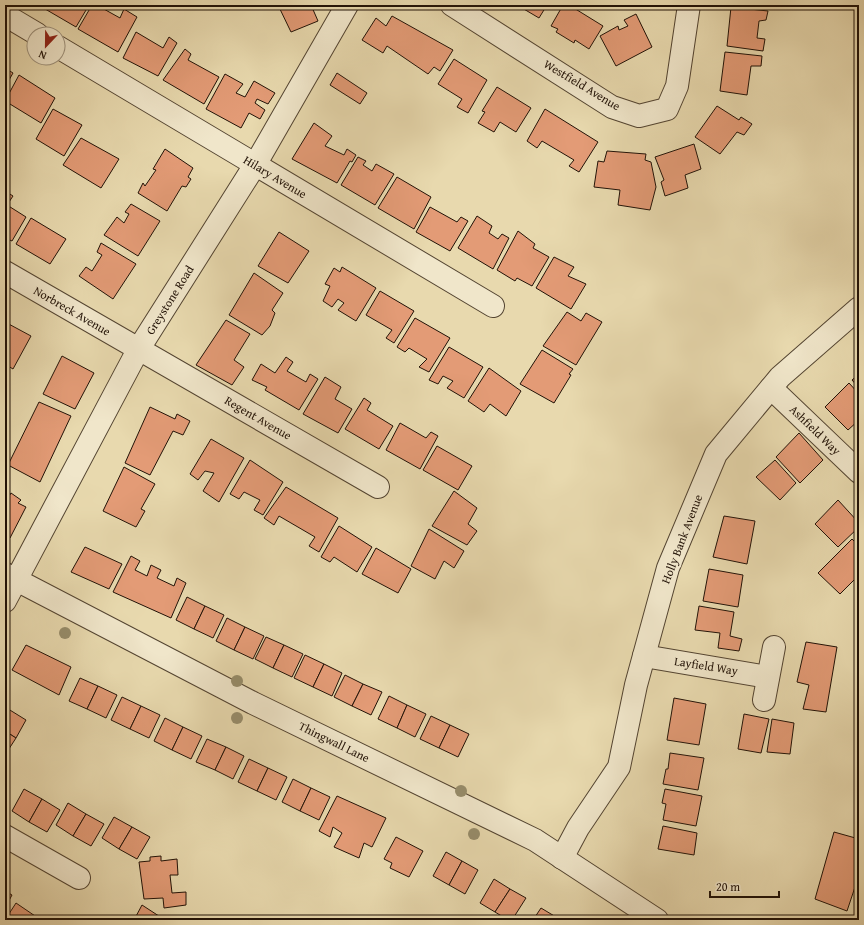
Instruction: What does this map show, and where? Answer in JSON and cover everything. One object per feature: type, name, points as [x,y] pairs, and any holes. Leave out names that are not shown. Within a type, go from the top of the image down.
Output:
[{"type":"street","name":"Greystone Road","points":[[5,601],[11,577],[138,350],[255,165],[347,5]]},
{"type":"street","name":"Westfield Avenue","points":[[452,5],[612,107],[639,116],[667,109],[677,86],[689,5]]},
{"type":"street","points":[[5,15],[26,27]]},
{"type":"street","name":"Hilary Avenue","points":[[66,52],[493,306]]},
{"type":"street","name":"Norbreck Avenue","points":[[5,272],[138,350]]},
{"type":"street","name":"Holly Bank Avenue","points":[[562,858],[578,828],[618,767],[636,685],[668,568],[716,454],[780,377],[859,308]]},
{"type":"street","name":"Regent Avenue","points":[[138,350],[378,487]]},
{"type":"street","name":"Ashfield Way","points":[[771,388],[859,472]]},
{"type":"street","name":"Thingwall Lane","points":[[11,577],[253,702],[535,840],[657,920]]},
{"type":"street","points":[[764,700],[774,647]]},
{"type":"street","name":"Layfield Way","points":[[644,656],[768,677]]},
{"type":"street","points":[[5,836],[79,878]]},
{"type":"building","points":[[89,5],[76,27],[40,6]]},
{"type":"building","points":[[92,5],[104,5],[102,8],[120,18],[124,9],[137,17],[118,52],[78,29]]},
{"type":"building","points":[[278,5],[311,5],[318,21],[291,32]]},
{"type":"building","points":[[517,5],[547,5],[539,18]]},
{"type":"building","points":[[563,5],[569,5],[603,26],[589,49],[575,40],[574,43],[556,32],[558,29],[551,26]]},
{"type":"building","points":[[626,5],[655,5],[654,9]]},
{"type":"building","points":[[731,7],[768,11],[766,20],[759,21],[757,38],[765,39],[763,51],[727,46]]},
{"type":"building","points":[[636,14],[652,47],[616,66],[600,36],[618,26],[619,30],[628,26],[624,20]]},
{"type":"building","points":[[392,16],[453,50],[440,71],[434,67],[428,74],[387,46],[383,53],[362,40],[376,18],[386,26]]},
{"type":"building","points":[[136,32],[163,48],[169,37],[177,43],[158,76],[123,58]]},
{"type":"building","points":[[185,49],[191,54],[188,60],[219,77],[204,104],[163,80]]},
{"type":"building","points":[[725,52],[762,56],[761,66],[751,66],[747,95],[720,91]]},
{"type":"building","points":[[454,59],[487,80],[468,113],[457,107],[462,99],[438,84]]},
{"type":"building","points":[[5,68],[13,73],[5,87]]},
{"type":"building","points":[[337,73],[367,93],[360,104],[330,85]]},
{"type":"building","points":[[225,74],[243,84],[236,93],[245,97],[254,81],[275,93],[268,104],[257,99],[255,103],[265,110],[260,119],[249,113],[241,128],[206,109]]},
{"type":"building","points":[[19,75],[55,98],[41,123],[5,101]]},
{"type":"building","points":[[497,87],[531,108],[516,132],[500,122],[494,132],[478,123],[485,112],[482,111]]},
{"type":"building","points":[[717,106],[739,120],[741,117],[752,124],[744,135],[737,132],[720,154],[695,137]]},
{"type":"building","points":[[53,109],[82,125],[64,156],[36,139]]},
{"type":"building","points":[[545,109],[598,142],[579,172],[569,166],[574,160],[542,141],[537,148],[527,141]]},
{"type":"building","points":[[314,123],[332,136],[325,146],[344,155],[347,149],[356,155],[352,162],[350,161],[337,183],[292,159]]},
{"type":"building","points":[[81,138],[119,159],[101,188],[63,165]]},
{"type":"building","points":[[694,144],[701,169],[685,175],[688,188],[665,196],[661,182],[664,180],[655,157]]},
{"type":"building","points":[[165,149],[193,168],[188,177],[191,179],[186,187],[182,186],[167,211],[138,193],[143,183],[145,186],[156,170],[153,169]]},
{"type":"building","points":[[607,151],[646,154],[645,160],[651,162],[656,187],[650,210],[618,205],[620,190],[594,187],[598,161],[604,162]]},
{"type":"building","points":[[358,157],[366,161],[363,165],[372,171],[376,164],[394,174],[375,205],[341,185]]},
{"type":"building","points":[[397,177],[431,197],[414,229],[378,208]]},
{"type":"building","points":[[5,191],[13,196],[7,205],[26,217],[12,241],[5,238]]},
{"type":"building","points":[[131,204],[160,221],[138,256],[104,235],[117,217],[124,223],[129,214],[125,212]]},
{"type":"building","points":[[430,207],[457,222],[461,217],[468,221],[450,251],[416,232]]},
{"type":"building","points":[[477,216],[492,226],[489,233],[498,239],[502,234],[509,238],[493,269],[458,248]]},
{"type":"building","points":[[31,218],[66,239],[50,264],[16,244]]},
{"type":"building","points":[[518,231],[535,244],[533,248],[549,257],[532,286],[517,278],[515,281],[497,270]]},
{"type":"building","points":[[279,232],[309,251],[288,283],[258,266]]},
{"type":"building","points":[[101,243],[136,264],[113,299],[79,276],[86,267],[92,271],[102,255],[97,252]]},
{"type":"building","points":[[554,257],[574,267],[568,276],[586,284],[571,309],[536,288]]},
{"type":"building","points":[[342,267],[376,288],[356,321],[338,310],[344,303],[338,299],[332,307],[323,301],[330,286],[325,284],[334,268],[340,272]]},
{"type":"building","points":[[254,273],[283,293],[272,310],[275,313],[270,326],[262,335],[229,315]]},
{"type":"building","points":[[380,291],[414,311],[394,343],[386,338],[392,330],[366,315]]},
{"type":"building","points":[[567,312],[581,321],[586,313],[602,322],[576,365],[543,346]]},
{"type":"building","points":[[415,318],[450,338],[429,372],[419,367],[427,359],[409,348],[405,352],[397,347]]},
{"type":"building","points":[[226,320],[250,334],[234,360],[244,367],[232,385],[196,365]]},
{"type":"building","points":[[5,322],[31,336],[13,369],[5,364]]},
{"type":"building","points":[[449,347],[483,367],[464,398],[447,388],[453,381],[443,376],[438,384],[429,380]]},
{"type":"building","points":[[542,350],[573,369],[554,403],[520,384]]},
{"type":"building","points":[[62,356],[94,373],[75,409],[43,394]]},
{"type":"building","points":[[286,357],[293,362],[287,371],[306,382],[310,374],[318,379],[299,410],[265,390],[267,387],[252,380],[261,364],[275,373]]},
{"type":"building","points":[[489,368],[521,391],[506,416],[490,404],[484,412],[468,401]]},
{"type":"building","points":[[859,374],[859,388],[852,380]]},
{"type":"building","points":[[325,377],[341,387],[335,399],[352,409],[338,433],[303,414]]},
{"type":"building","points":[[849,383],[859,394],[859,420],[848,430],[825,407]]},
{"type":"building","points":[[364,398],[371,403],[367,410],[393,426],[379,449],[345,429]]},
{"type":"building","points":[[39,402],[71,416],[40,482],[8,465]]},
{"type":"building","points":[[150,407],[175,419],[177,414],[190,421],[183,435],[173,431],[150,475],[125,463]]},
{"type":"building","points":[[400,423],[426,438],[431,432],[438,436],[420,469],[386,450]]},
{"type":"building","points":[[799,433],[823,460],[800,483],[776,457]]},
{"type":"building","points":[[211,439],[244,458],[219,502],[203,491],[214,473],[205,471],[198,480],[190,474]]},
{"type":"building","points":[[437,446],[472,466],[458,490],[423,470]]},
{"type":"building","points":[[250,460],[283,482],[263,515],[254,510],[260,500],[244,492],[239,499],[230,494]]},
{"type":"building","points":[[775,460],[796,483],[780,500],[756,477]]},
{"type":"building","points":[[124,467],[155,484],[141,509],[145,511],[136,527],[103,511]]},
{"type":"building","points":[[286,487],[338,518],[319,552],[309,546],[315,537],[279,516],[274,525],[264,518]]},
{"type":"building","points":[[454,491],[477,508],[468,524],[477,531],[467,545],[432,526]]},
{"type":"building","points":[[11,493],[21,500],[18,503],[26,507],[10,538],[5,536],[5,503]]},
{"type":"building","points":[[838,500],[859,523],[859,527],[838,547],[815,524]]},
{"type":"building","points":[[724,516],[755,521],[747,564],[713,557]]},
{"type":"building","points":[[339,526],[372,547],[357,572],[334,557],[330,562],[321,557]]},
{"type":"building","points":[[429,529],[464,551],[454,568],[444,561],[435,579],[411,566]]},
{"type":"building","points":[[852,539],[859,546],[859,565],[855,570],[859,575],[840,594],[818,573]]},
{"type":"building","points":[[85,547],[122,564],[109,589],[71,572]]},
{"type":"building","points":[[376,548],[411,569],[398,593],[362,574]]},
{"type":"building","points":[[131,556],[140,561],[135,570],[147,576],[151,565],[161,570],[157,578],[174,586],[177,578],[186,583],[171,618],[113,592]]},
{"type":"building","points":[[709,569],[743,575],[738,607],[703,601]]},
{"type":"building","points":[[187,597],[205,606],[194,629],[176,620]]},
{"type":"building","points":[[205,606],[224,615],[213,638],[194,629]]},
{"type":"building","points":[[699,606],[734,612],[730,636],[742,639],[739,651],[718,648],[720,633],[695,630]]},
{"type":"building","points":[[227,618],[245,627],[234,650],[216,641]]},
{"type":"building","points":[[245,627],[264,636],[253,659],[234,650]]},
{"type":"building","points":[[266,637],[284,645],[273,668],[255,659]]},
{"type":"building","points":[[806,642],[837,647],[826,712],[803,709],[809,685],[797,682]]},
{"type":"building","points":[[26,645],[71,667],[59,695],[12,670]]},
{"type":"building","points":[[284,645],[303,654],[292,677],[273,668]]},
{"type":"building","points":[[305,655],[324,664],[313,687],[294,678]]},
{"type":"building","points":[[324,664],[342,673],[332,696],[313,687]]},
{"type":"building","points":[[345,675],[363,684],[352,706],[334,697]]},
{"type":"building","points":[[80,678],[98,686],[87,709],[69,701]]},
{"type":"building","points":[[363,684],[382,692],[371,715],[352,706]]},
{"type":"building","points":[[98,686],[117,695],[106,718],[87,709]]},
{"type":"building","points":[[389,696],[407,705],[397,728],[378,719]]},
{"type":"building","points":[[122,697],[141,706],[130,729],[111,720]]},
{"type":"building","points":[[674,698],[706,704],[699,745],[667,740]]},
{"type":"building","points":[[407,705],[426,714],[415,737],[397,728]]},
{"type":"building","points":[[141,706],[160,715],[149,738],[130,729]]},
{"type":"building","points":[[5,707],[26,720],[16,738],[5,731]]},
{"type":"building","points":[[744,714],[769,719],[761,753],[738,749]]},
{"type":"building","points":[[431,716],[450,725],[439,748],[420,739]]},
{"type":"building","points":[[165,718],[183,727],[172,750],[154,741]]},
{"type":"building","points":[[772,719],[794,723],[790,754],[767,752]]},
{"type":"building","points":[[450,725],[469,734],[458,757],[439,748]]},
{"type":"building","points":[[183,727],[202,736],[191,759],[172,750]]},
{"type":"building","points":[[5,731],[16,738],[5,755]]},
{"type":"building","points":[[207,739],[226,747],[215,770],[196,762]]},
{"type":"building","points":[[226,747],[244,756],[233,779],[215,770]]},
{"type":"building","points":[[670,753],[704,758],[698,790],[663,784],[666,769],[668,769]]},
{"type":"building","points":[[249,759],[268,768],[257,791],[238,782]]},
{"type":"building","points":[[268,768],[287,777],[276,800],[257,791]]},
{"type":"building","points":[[293,779],[311,788],[300,811],[282,802]]},
{"type":"building","points":[[311,788],[330,797],[319,820],[300,811]]},
{"type":"building","points":[[24,789],[42,799],[29,822],[12,811]]},
{"type":"building","points":[[665,789],[702,796],[696,826],[663,820],[666,804],[662,803]]},
{"type":"building","points":[[337,796],[386,818],[372,847],[364,843],[359,858],[334,847],[342,833],[333,827],[330,837],[319,831]]},
{"type":"building","points":[[42,799],[60,810],[47,832],[29,822]]},
{"type":"building","points":[[68,803],[86,814],[73,836],[56,825]]},
{"type":"building","points":[[86,814],[104,824],[91,846],[73,836]]},
{"type":"building","points":[[114,817],[132,827],[119,849],[102,838]]},
{"type":"building","points":[[663,826],[697,833],[694,855],[658,849]]},
{"type":"building","points":[[132,827],[150,837],[137,859],[119,849]]},
{"type":"building","points":[[834,832],[859,839],[859,875],[847,911],[815,899]]},
{"type":"building","points":[[396,837],[423,851],[409,877],[390,868],[392,863],[384,859]]},
{"type":"building","points":[[446,852],[462,861],[449,885],[433,876]]},
{"type":"building","points":[[161,856],[161,861],[177,859],[178,875],[170,875],[172,893],[186,892],[186,905],[164,908],[163,898],[144,899],[139,862],[150,861],[150,857]]},
{"type":"building","points":[[462,861],[478,870],[465,894],[449,885]]},
{"type":"building","points":[[494,879],[510,889],[495,912],[480,903]]},
{"type":"building","points":[[510,889],[526,898],[512,920],[508,920],[495,912]]},
{"type":"building","points":[[5,891],[12,895],[5,908]]},
{"type":"building","points":[[16,903],[41,920],[5,920]]},
{"type":"building","points":[[142,905],[165,920],[134,920]]},
{"type":"building","points":[[541,908],[556,917],[554,920],[533,920]]}]
